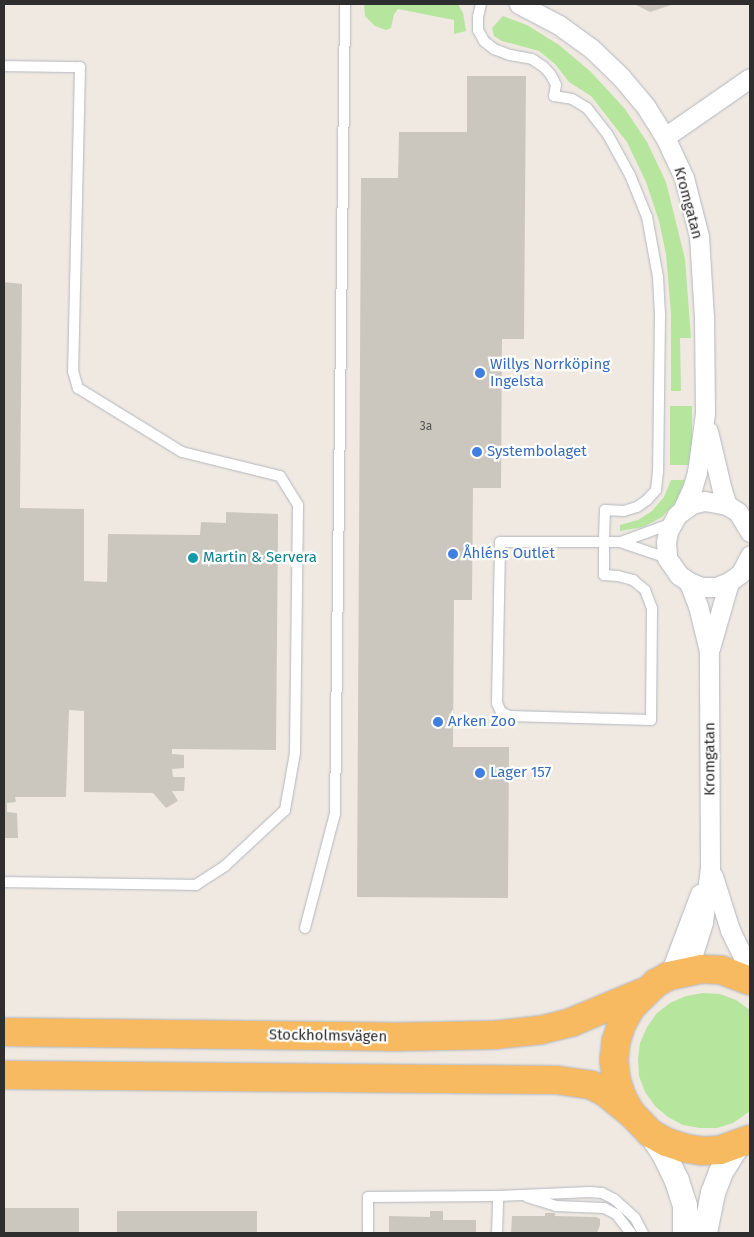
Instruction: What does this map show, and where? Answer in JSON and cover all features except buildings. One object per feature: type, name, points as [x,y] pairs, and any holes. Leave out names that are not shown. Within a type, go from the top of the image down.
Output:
[{"type":"highway","points":[[632,1113],[622,1097],[616,1078],[614,1060],[616,1041],[622,1023],[632,1006],[644,992],[679,973],[721,970],[750,981]]},
{"type":"highway","name":"Stockholmsvägen","points":[[4,1032],[390,1037],[494,1035],[541,1030],[572,1022],[644,992]]},
{"type":"highway","points":[[4,1075],[556,1080],[591,1085],[604,1092],[632,1113],[650,1132],[666,1142],[684,1148],[702,1151],[744,1142]]},
{"type":"street","name":"Kromgatan","points":[[519,4],[552,21],[591,48],[621,77],[646,106],[665,137],[684,178],[699,236],[704,317],[705,413],[697,472],[692,490],[676,517],[666,542],[668,558]]},
{"type":"street","points":[[665,137],[750,78]]},
{"type":"street","name":"Kromgatan","points":[[705,413],[719,481],[728,505]]},
{"type":"street","points":[[676,517],[704,501],[728,505],[738,512],[749,526]]},
{"type":"street","points":[[668,558],[679,575],[689,582],[702,586],[716,587],[729,582],[741,573],[750,558]]},
{"type":"street","name":"Kromgatan","points":[[679,973],[704,922],[710,867],[709,652],[698,606],[689,582]]},
{"type":"street","name":"Kromgatan","points":[[709,652],[729,582]]},
{"type":"street","name":"Kromgatan","points":[[710,867],[730,930],[750,971]]},
{"type":"street","points":[[650,1132],[664,1154],[677,1181],[685,1206],[685,1233]]},
{"type":"street","points":[[705,1233],[713,1193],[721,1172],[744,1142]]},
{"type":"lane","points":[[305,928],[334,814],[345,4]]},
{"type":"lane","points":[[481,4],[478,30],[484,41],[494,49],[510,55],[532,59],[551,75],[556,85],[554,96],[572,99],[587,108],[608,135],[630,175],[647,217],[658,277],[660,315],[658,471],[656,490],[637,507],[624,511],[605,510],[604,542],[604,575],[633,580],[646,590],[652,608],[651,720],[509,716],[501,712],[497,704],[500,542],[604,542],[620,542],[668,558]]},
{"type":"lane","points":[[4,66],[80,67],[72,371],[78,388],[182,452],[280,476],[298,505],[295,753],[285,810],[225,866],[196,885],[4,882]]},
{"type":"lane","points":[[620,542],[676,517]]},
{"type":"lane","points":[[368,1233],[368,1197],[602,1193],[626,1208],[635,1218],[643,1233]]},
{"type":"lane","points":[[519,1194],[556,1206],[604,1208],[616,1214],[631,1233]]},
{"type":"lane","points":[[497,1233],[498,1196]]},
{"type":"green space","points":[[364,4],[458,4],[463,13],[466,31],[454,34],[454,20],[398,9],[394,14],[391,28],[386,30],[375,26],[365,16]]},
{"type":"green space","points":[[503,16],[527,25],[559,45],[591,72],[625,109],[647,142],[666,182],[685,259],[691,338],[680,338],[681,391],[671,391],[671,314],[666,254],[659,221],[646,182],[627,142],[591,96],[569,82],[555,64],[539,51],[502,41],[494,36],[492,28]]},
{"type":"green space","points":[[670,406],[692,406],[692,465],[670,465]]},
{"type":"green space","points":[[671,480],[685,480],[676,502],[662,517],[643,527],[620,531],[620,525],[638,520],[652,511],[664,497]]},
{"type":"green space","points":[[703,993],[720,994],[736,1000],[750,1010],[750,1111],[733,1123],[717,1128],[683,1125],[668,1117],[655,1106],[645,1092],[639,1076],[638,1059],[640,1043],[647,1027],[657,1013],[670,1003],[686,996]]},
{"type":"place","name":"Willys Norrköping Ingelsta","points":[[480,373]]},
{"type":"place","name":"Systembolaget","points":[[477,452]]},
{"type":"place","name":"Åhléns Outlet","points":[[453,554]]},
{"type":"place","name":"Martin & Servera","points":[[193,558]]},
{"type":"place","name":"Arken Zoo","points":[[438,722]]},
{"type":"place","name":"Lager 157","points":[[480,773]]}]
